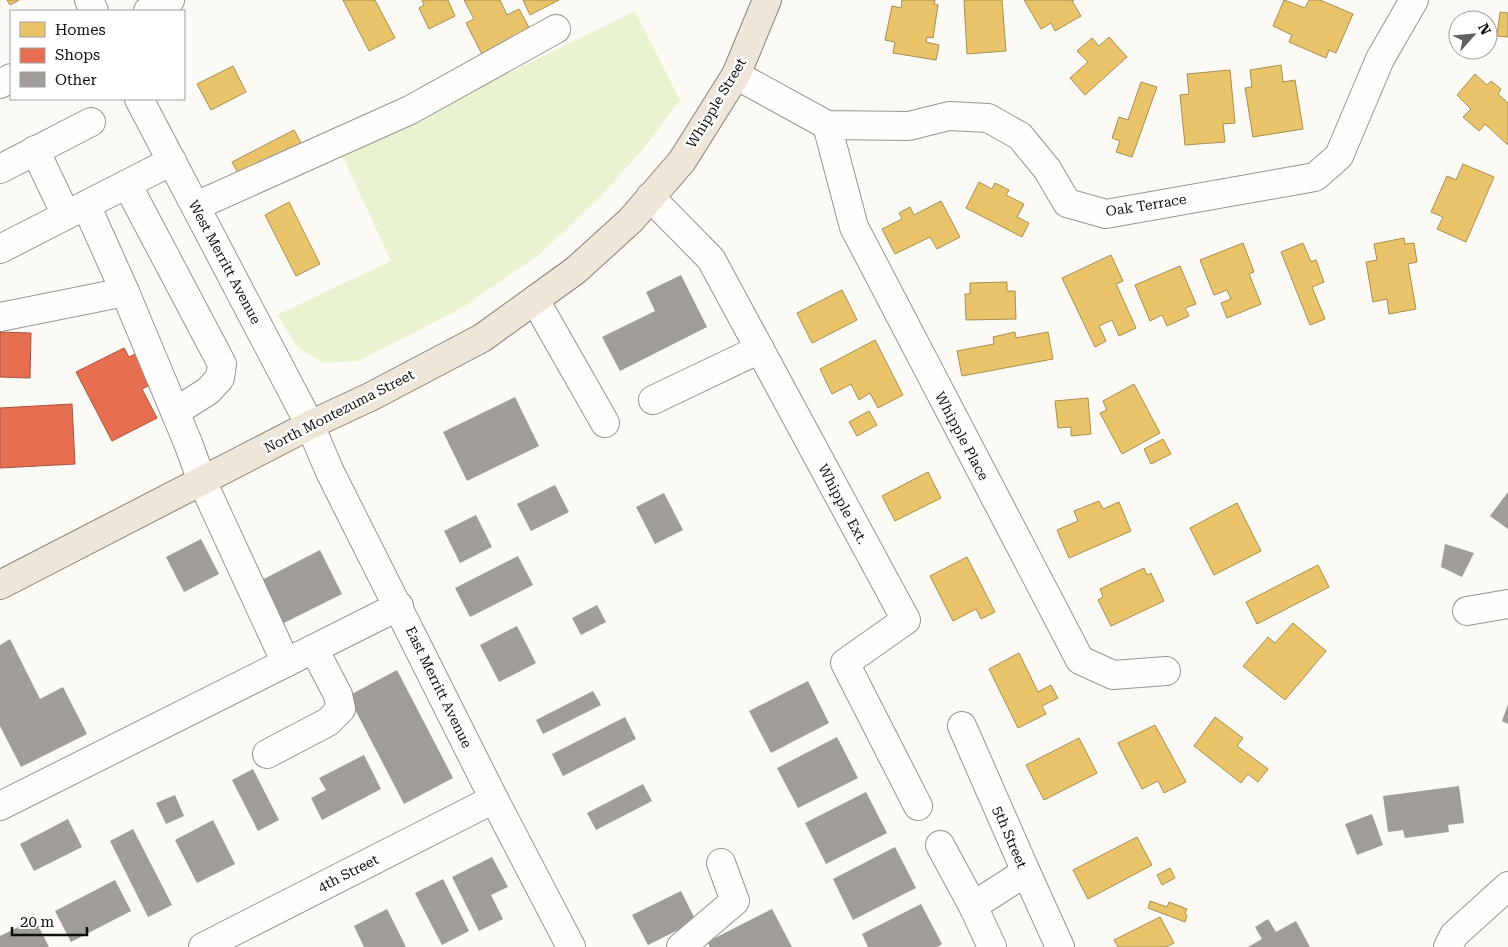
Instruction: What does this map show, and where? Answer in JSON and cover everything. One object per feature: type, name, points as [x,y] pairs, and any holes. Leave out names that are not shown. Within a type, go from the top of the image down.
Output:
[{"type":"main road","name":"Whipple Street","points":[[650,197],[682,161],[736,75],[767,0]]},
{"type":"main road","name":"North Montezuma Street","points":[[0,585],[482,338],[576,270],[630,220],[650,197]]},
{"type":"street","points":[[150,10],[170,0]]},
{"type":"street","name":"Oak Terrace","points":[[736,75],[827,124],[909,126],[949,116],[988,118],[1020,136],[1047,169],[1067,203],[1106,214],[1315,177],[1339,156],[1380,59],[1414,0]]},
{"type":"street","points":[[196,206],[410,110],[556,29]]},
{"type":"street","name":"West Merritt Avenue","points":[[140,100],[310,425]]},
{"type":"street","points":[[0,169],[91,122]]},
{"type":"street","name":"Whipple Place","points":[[827,124],[854,228],[1080,660],[1113,675],[1166,671]]},
{"type":"street","points":[[35,150],[76,210],[125,292],[202,481],[286,663]]},
{"type":"street","points":[[0,249],[172,161]]},
{"type":"street","points":[[127,184],[222,364],[220,378],[208,391],[175,412]]},
{"type":"street","name":"Whipple Ext.","points":[[650,197],[711,259],[906,620],[845,663],[918,806]]},
{"type":"street","points":[[0,317],[125,292]]},
{"type":"street","points":[[535,300],[605,423]]},
{"type":"street","points":[[653,400],[760,349]]},
{"type":"street","name":"East Merritt Avenue","points":[[310,425],[330,472],[494,799],[571,947]]},
{"type":"street","points":[[1467,611],[1508,604]]},
{"type":"street","points":[[0,806],[398,606]]},
{"type":"street","points":[[268,754],[328,722],[341,709],[338,695],[314,649]]},
{"type":"street","name":"5th Street","points":[[962,726],[1060,947]]},
{"type":"street","name":"4th Street","points":[[203,947],[494,799]]},
{"type":"street","points":[[940,845],[973,906],[992,947]]},
{"type":"street","points":[[681,947],[735,901],[721,863]]},
{"type":"street","points":[[973,906],[1026,872]]},
{"type":"street","points":[[1448,947],[1454,934],[1508,886]]},
{"type":"green space","points":[[635,11],[680,100],[645,147],[600,197],[540,254],[462,308],[358,361],[324,363],[299,349],[277,315],[391,261],[342,155]]},
{"type":"building: Homes","points":[[7,0],[19,0],[10,5]]},
{"type":"building: Homes","points":[[343,0],[375,0],[395,38],[369,51]]},
{"type":"building: Homes","points":[[422,0],[448,0],[455,16],[429,29],[419,8],[424,5]]},
{"type":"building: Homes","points":[[464,0],[500,0],[507,15],[519,9],[532,33],[484,58],[466,23],[474,19]]},
{"type":"building: Homes","points":[[523,0],[559,0],[530,15]]},
{"type":"building: Homes","points":[[902,0],[935,0],[934,4],[938,5],[933,38],[927,37],[926,42],[939,45],[936,60],[893,53],[895,42],[885,40],[892,6],[901,8]]},
{"type":"building: Homes","points":[[964,0],[1002,0],[1006,51],[967,54]]},
{"type":"building: Homes","points":[[1024,0],[1074,0],[1072,1],[1081,16],[1055,31],[1051,23],[1041,29]]},
{"type":"building: Homes","points":[[1284,0],[1305,8],[1309,0],[1320,0],[1353,14],[1336,53],[1329,50],[1326,58],[1289,42],[1292,35],[1273,26]]},
{"type":"building: Homes","points":[[1500,12],[1508,13],[1508,37],[1498,36]]},
{"type":"building: Homes","points":[[1109,37],[1127,57],[1085,95],[1070,78],[1088,62],[1077,51],[1092,38],[1099,46]]},
{"type":"building: Homes","points":[[1281,65],[1283,82],[1295,80],[1303,129],[1253,137],[1245,88],[1252,87],[1250,70]]},
{"type":"building: Homes","points":[[233,66],[246,92],[211,110],[197,84]]},
{"type":"building: Homes","points":[[1230,70],[1235,123],[1223,124],[1225,142],[1185,145],[1180,95],[1189,94],[1187,74]]},
{"type":"building: Homes","points":[[1475,74],[1487,85],[1491,81],[1501,89],[1498,94],[1508,103],[1508,145],[1485,124],[1479,131],[1463,117],[1471,109],[1457,95]]},
{"type":"building: Homes","points":[[1141,82],[1157,87],[1132,157],[1116,152],[1120,141],[1112,138],[1119,117],[1128,120]]},
{"type":"building: Homes","points":[[294,130],[301,143],[239,175],[232,162]]},
{"type":"building: Homes","points":[[1463,164],[1494,177],[1466,242],[1437,229],[1443,217],[1431,212],[1447,176],[1456,180]]},
{"type":"building: Homes","points":[[979,182],[992,189],[995,183],[1009,190],[1006,195],[1024,204],[1017,217],[1029,223],[1022,237],[966,208]]},
{"type":"building: Homes","points":[[941,201],[960,237],[937,249],[930,237],[895,254],[882,229],[902,219],[899,213],[910,207],[914,215]]},
{"type":"building: Homes","points":[[289,202],[320,264],[296,276],[265,215]]},
{"type":"building: Homes","points":[[1404,238],[1405,244],[1414,243],[1417,262],[1408,264],[1416,309],[1389,314],[1387,299],[1373,302],[1366,262],[1377,260],[1374,244]]},
{"type":"building: Homes","points":[[1243,243],[1254,272],[1249,274],[1261,304],[1227,318],[1221,303],[1231,299],[1227,290],[1214,295],[1200,260]]},
{"type":"building: Homes","points":[[1303,243],[1311,262],[1316,260],[1324,282],[1312,287],[1325,319],[1310,325],[1281,252]]},
{"type":"building: Homes","points":[[1111,255],[1123,281],[1116,284],[1136,328],[1119,336],[1112,320],[1099,326],[1106,341],[1095,347],[1062,278]]},
{"type":"building: Homes","points":[[1180,266],[1196,304],[1185,308],[1189,316],[1167,326],[1162,315],[1150,321],[1135,285]]},
{"type":"building: Homes","points":[[1007,282],[1007,291],[1015,291],[1016,319],[966,320],[965,294],[970,294],[970,283]]},
{"type":"building: Homes","points":[[842,290],[857,320],[812,343],[797,313]]},
{"type":"building: Homes","points":[[1015,332],[1016,338],[1048,332],[1053,359],[962,376],[957,351],[994,344],[993,337]]},
{"type":"building: Homes","points":[[875,340],[903,395],[878,408],[870,393],[859,400],[851,384],[832,394],[820,369]]},
{"type":"building: Homes","points":[[1134,384],[1160,433],[1122,454],[1100,413],[1107,410],[1103,401]]},
{"type":"building: Homes","points":[[1088,398],[1091,434],[1071,436],[1071,427],[1058,428],[1055,401]]},
{"type":"building: Homes","points":[[869,411],[877,425],[857,436],[849,422]]},
{"type":"building: Homes","points":[[1163,439],[1171,454],[1151,464],[1144,449]]},
{"type":"building: Homes","points":[[928,472],[941,498],[895,521],[882,496]]},
{"type":"building: Homes","points":[[1099,501],[1103,509],[1119,502],[1131,531],[1069,558],[1057,530],[1078,521],[1074,511]]},
{"type":"building: Homes","points":[[1237,503],[1261,551],[1214,575],[1190,528]]},
{"type":"building: Homes","points":[[967,557],[995,612],[981,619],[976,609],[953,621],[930,576]]},
{"type":"building: Homes","points":[[1318,565],[1329,587],[1257,624],[1246,602]]},
{"type":"building: Homes","points":[[1144,568],[1147,575],[1151,573],[1164,601],[1111,626],[1098,600],[1103,597],[1100,589]]},
{"type":"building: Homes","points":[[1293,623],[1326,651],[1285,700],[1243,666],[1268,637],[1275,643]]},
{"type":"building: Homes","points":[[1019,653],[1038,692],[1051,685],[1058,698],[1042,706],[1046,714],[1018,728],[989,669]]},
{"type":"building: Homes","points":[[1215,717],[1243,738],[1237,746],[1268,769],[1258,782],[1248,774],[1241,783],[1194,746]]},
{"type":"building: Homes","points":[[1155,725],[1186,782],[1164,793],[1158,781],[1142,789],[1118,743]]},
{"type":"building: Homes","points":[[1079,738],[1097,773],[1044,800],[1026,765]]},
{"type":"building: Homes","points":[[1137,837],[1152,865],[1088,899],[1073,870]]},
{"type":"building: Homes","points":[[1170,868],[1175,878],[1162,885],[1157,875]]},
{"type":"building: Homes","points":[[1150,901],[1167,907],[1169,902],[1187,909],[1185,922],[1148,908]]},
{"type":"building: Homes","points":[[1160,917],[1174,943],[1166,947],[1118,947],[1114,940]]},
{"type":"building: Shops","points":[[0,332],[31,333],[30,378],[0,377]]},
{"type":"building: Shops","points":[[124,348],[129,357],[140,352],[156,382],[142,389],[157,418],[112,441],[76,372]]},
{"type":"building: Shops","points":[[72,404],[75,464],[0,468],[0,408]]},
{"type":"building: Other","points":[[681,275],[707,327],[620,371],[602,337],[655,311],[646,292]]},
{"type":"building: Other","points":[[515,397],[539,446],[467,481],[443,432]]},
{"type":"building: Other","points":[[555,485],[569,512],[531,531],[517,504]]},
{"type":"building: Other","points":[[1508,492],[1508,529],[1490,516]]},
{"type":"building: Other","points":[[664,493],[683,530],[655,544],[636,507]]},
{"type":"building: Other","points":[[476,515],[492,547],[460,563],[444,531]]},
{"type":"building: Other","points":[[201,539],[219,574],[184,592],[166,557]]},
{"type":"building: Other","points":[[1445,544],[1474,553],[1462,577],[1441,567]]},
{"type":"building: Other","points":[[320,550],[342,594],[280,625],[258,582]]},
{"type":"building: Other","points":[[518,556],[533,585],[470,617],[455,588]]},
{"type":"building: Other","points":[[597,605],[606,622],[581,635],[572,618]]},
{"type":"building: Other","points":[[517,626],[536,663],[499,682],[480,645]]},
{"type":"building: Other","points":[[10,639],[40,699],[63,687],[87,734],[21,767],[0,726],[0,645]]},
{"type":"building: Other","points":[[397,670],[453,778],[404,804],[348,696]]},
{"type":"building: Other","points":[[808,681],[829,723],[771,753],[749,711]]},
{"type":"building: Other","points":[[593,691],[601,705],[543,734],[536,720]]},
{"type":"building: Other","points":[[1508,704],[1508,724],[1502,721]]},
{"type":"building: Other","points":[[625,717],[636,739],[563,776],[552,754]]},
{"type":"building: Other","points":[[837,737],[858,778],[798,808],[777,768]]},
{"type":"building: Other","points":[[364,755],[381,789],[322,820],[311,798],[326,790],[319,778]]},
{"type":"building: Other","points":[[253,769],[279,820],[258,831],[232,780]]},
{"type":"building: Other","points":[[643,784],[652,801],[596,830],[587,813]]},
{"type":"building: Other","points":[[1459,786],[1464,823],[1448,825],[1449,832],[1405,838],[1403,830],[1388,832],[1383,796]]},
{"type":"building: Other","points":[[866,792],[887,833],[826,864],[805,823]]},
{"type":"building: Other","points":[[175,795],[184,816],[166,824],[156,803]]},
{"type":"building: Other","points":[[1372,814],[1383,845],[1357,855],[1345,824]]},
{"type":"building: Other","points":[[68,819],[82,847],[34,871],[20,844]]},
{"type":"building: Other","points":[[213,820],[235,864],[197,883],[175,840]]},
{"type":"building: Other","points":[[133,829],[172,905],[148,917],[110,841]]},
{"type":"building: Other","points":[[895,847],[916,888],[853,920],[833,879]]},
{"type":"building: Other","points":[[492,857],[508,887],[491,895],[503,919],[479,931],[452,877]]},
{"type":"building: Other","points":[[443,879],[469,931],[442,945],[415,893]]},
{"type":"building: Other","points":[[115,880],[131,911],[71,942],[55,911]]},
{"type":"building: Other","points":[[681,891],[696,921],[648,945],[632,915]]},
{"type":"building: Other","points":[[921,904],[942,944],[937,947],[868,947],[862,934]]},
{"type":"building: Other","points":[[387,909],[406,947],[364,947],[354,926]]},
{"type":"building: Other","points":[[772,909],[792,947],[710,947],[707,942]]},
{"type":"building: Other","points":[[35,919],[49,947],[0,947],[0,936]]},
{"type":"building: Other","points":[[1268,919],[1276,932],[1296,921],[1310,947],[1248,947],[1262,939],[1255,927]]}]
